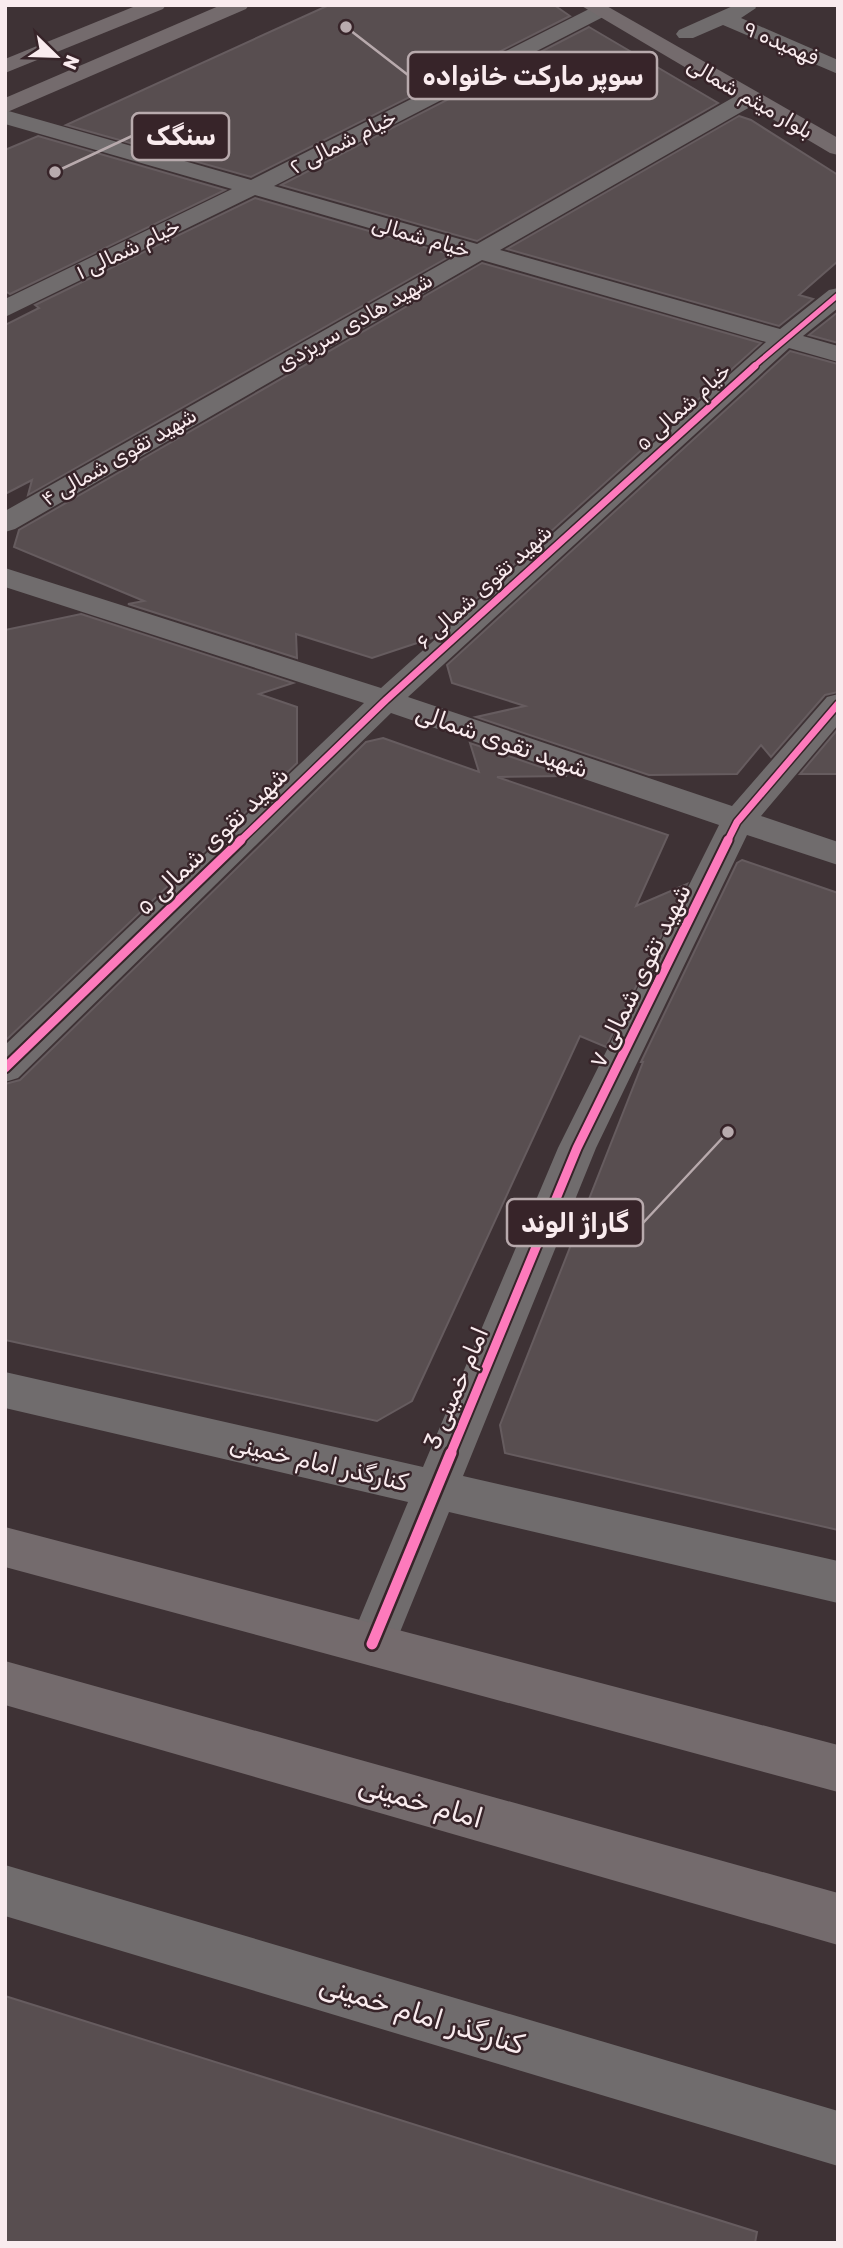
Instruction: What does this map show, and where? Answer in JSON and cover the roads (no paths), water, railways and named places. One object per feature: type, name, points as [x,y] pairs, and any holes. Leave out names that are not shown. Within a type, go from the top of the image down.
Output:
[{"type":"main road","points":[[5,67],[156,5]]},
{"type":"main road","points":[[5,106],[239,5]]},
{"type":"main road","name":"بلوار میثم شمالی","points":[[595,8],[838,148]]},
{"type":"main road","name":"بلوار میثم شمالی","points":[[665,23],[709,48]]},
{"type":"main road","points":[[5,1547],[838,1769]]},
{"type":"main road","name":"امام خمینی","points":[[5,1683],[838,1919]]},
{"type":"street","points":[[686,34],[751,5]]},
{"type":"street","name":"خیام شمالی ۲","points":[[252,188],[435,96],[595,8]]},
{"type":"street","name":"فهمیده ۹","points":[[724,18],[838,68]]},
{"type":"street","name":"شهید هادی سریزدی","points":[[234,391],[749,97]]},
{"type":"street","name":"خیام شمالی","points":[[5,117],[838,354]]},
{"type":"street","name":"خیام شمالی ۱","points":[[5,309],[252,188]]},
{"type":"street","name":"خیام شمالی ۵","points":[[605,500],[784,339],[838,295]]},
{"type":"street","name":"شهید تقوی شمالی ۴","points":[[5,523],[234,391]]},
{"type":"street","name":"شهید تقوی شمالی ۶","points":[[386,701],[605,500]]},
{"type":"street","name":"شهید تقوی شمالی","points":[[12,586],[386,701],[838,854]]},
{"type":"street","name":"شهید تقوی شمالی ۵","points":[[5,1068],[386,701]]},
{"type":"street","name":"شهید تقوی شمالی ۷","points":[[577,1147],[737,821],[838,704]]},
{"type":"street","name":"امام خمینی 3","points":[[372,1644],[577,1147]]},
{"type":"street","name":"کنارگذر امام خمینی","points":[[5,1390],[838,1582]]},
{"type":"street","name":"کنارگذر امام خمینی","points":[[5,1889],[838,2139]]},
{"type":"place","name":"سوپر مارکت خانواده","points":[[346,27]]},
{"type":"place","name":"سنگک","points":[[55,172]]},
{"type":"place","name":"گاراژ الوند","points":[[728,1132]]}]
